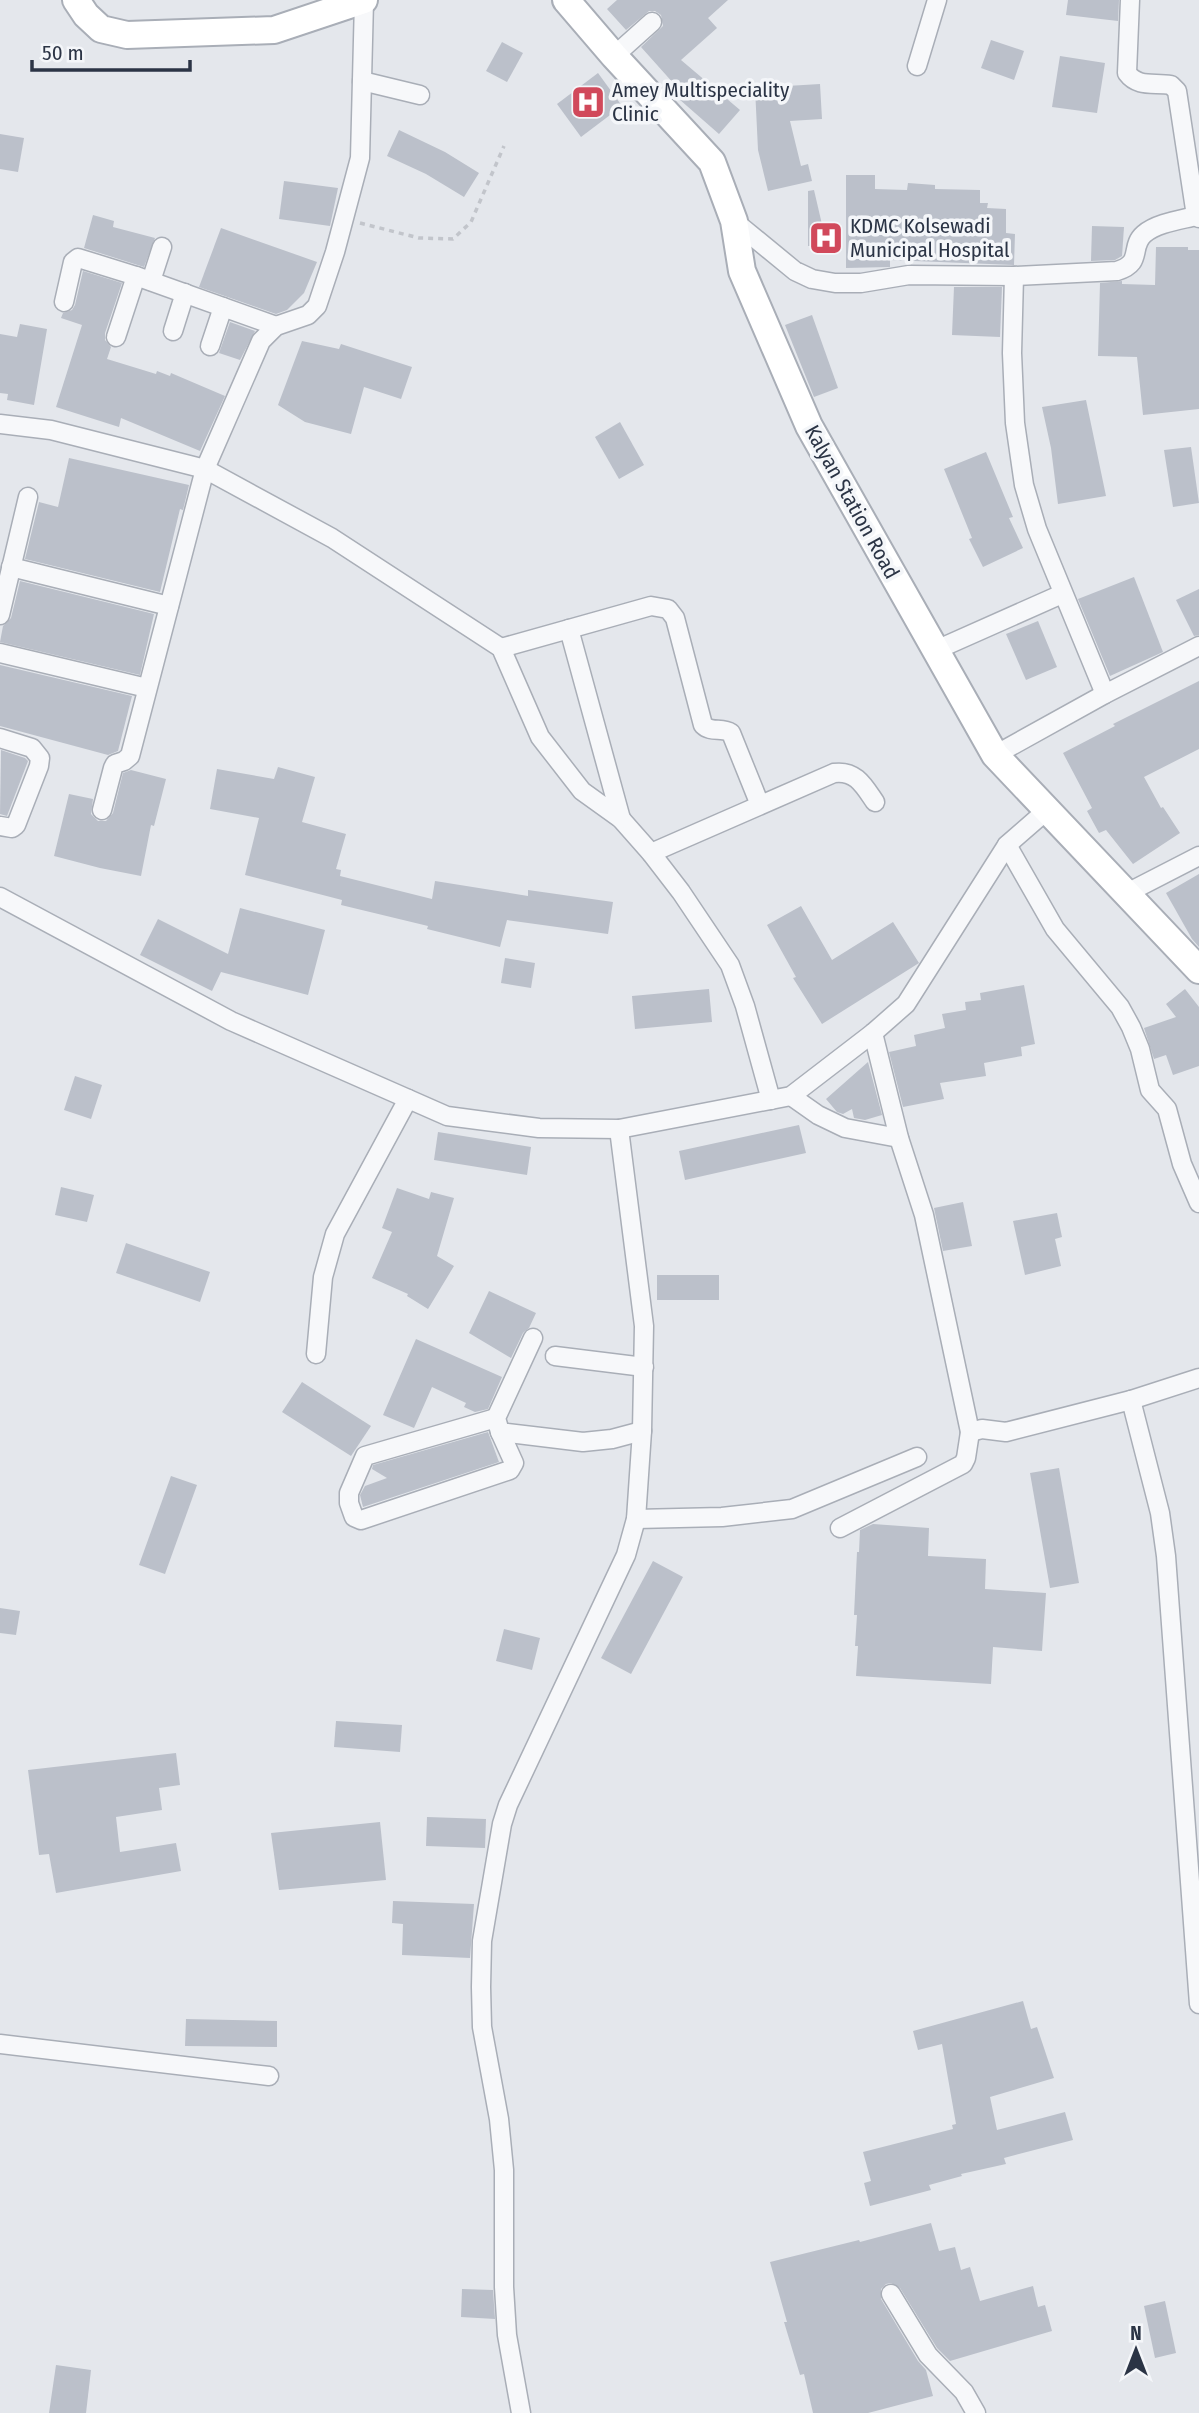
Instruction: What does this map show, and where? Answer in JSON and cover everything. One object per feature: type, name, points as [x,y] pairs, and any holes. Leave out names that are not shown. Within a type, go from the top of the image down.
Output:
[{"type":"street","points":[[76,0],[86,15],[101,29],[127,35],[274,30],[364,1],[360,158],[345,219],[317,306],[309,315],[276,326],[261,341],[205,469],[130,756],[115,764],[102,810]]},
{"type":"street","name":"Kalyan Station Road","points":[[566,0],[712,162],[734,221],[742,271],[809,426],[995,755],[1199,970]]},
{"type":"street","points":[[917,66],[937,0]]},
{"type":"street","points":[[734,221],[795,271],[812,279],[835,283],[861,283],[909,275],[1014,276],[1117,271],[1127,268],[1133,262],[1140,238],[1146,232],[1198,217],[1177,91],[1171,85],[1140,83],[1132,80],[1127,73],[1130,0]]},
{"type":"street","points":[[614,56],[652,22]]},
{"type":"street","points":[[362,81],[420,95]]},
{"type":"street","points":[[116,337],[162,247]]},
{"type":"street","points":[[64,302],[76,258],[144,278],[276,326]]},
{"type":"street","points":[[1014,276],[1014,409],[1024,485],[1037,529],[1062,594],[1105,694]]},
{"type":"street","points":[[173,331],[186,293]]},
{"type":"street","points":[[210,346],[223,307]]},
{"type":"street","points":[[0,424],[51,430],[205,469],[332,538],[501,648],[540,737],[582,791],[621,819],[650,853],[681,892],[730,965],[745,1006],[771,1100]]},
{"type":"street","points":[[0,615],[28,497]]},
{"type":"street","points":[[11,568],[169,606]]},
{"type":"street","points":[[936,650],[1062,594]]},
{"type":"street","points":[[501,648],[651,606],[662,607],[673,613],[703,725],[710,730],[726,730],[731,733],[760,805]]},
{"type":"street","points":[[569,629],[621,819]]},
{"type":"street","points":[[995,755],[1199,646]]},
{"type":"street","points":[[0,653],[147,688]]},
{"type":"street","points":[[0,738],[32,748],[40,758],[16,825],[12,828],[0,827]]},
{"type":"street","points":[[650,853],[834,773],[851,774],[860,781],[874,802]]},
{"type":"street","points":[[0,897],[231,1021],[447,1116],[539,1128],[620,1129],[791,1096],[873,1033],[906,1003],[1007,845],[1046,811]]},
{"type":"street","points":[[1007,845],[1055,929],[1120,1007],[1131,1027],[1140,1049],[1150,1090],[1167,1109],[1182,1164],[1199,1203]]},
{"type":"street","points":[[1127,893],[1199,856]]},
{"type":"street","points":[[840,1528],[963,1464],[967,1458],[970,1432],[924,1214],[899,1138],[873,1033]]},
{"type":"street","points":[[791,1096],[818,1115],[845,1128],[899,1138]]},
{"type":"street","points":[[316,1354],[323,1277],[335,1234],[408,1099]]},
{"type":"street","points":[[522,2413],[507,2335],[504,2287],[504,2170],[499,2119],[482,2027],[482,1941],[502,1824],[508,1805],[626,1555],[636,1519],[644,1367],[642,1303],[620,1129]]},
{"type":"street","points":[[533,1338],[498,1425],[514,1463],[510,1470],[361,1520],[354,1517],[349,1493],[365,1456],[498,1425],[583,1442],[612,1439],[642,1431]]},
{"type":"street","points":[[555,1356],[644,1367]]},
{"type":"street","points":[[970,1432],[982,1429],[1006,1432],[1131,1400],[1199,1378]]},
{"type":"street","points":[[1131,1400],[1157,1500],[1166,1556],[1199,2004]]},
{"type":"street","points":[[636,1519],[722,1517],[792,1508],[917,1457]]},
{"type":"street","points":[[0,2044],[270,2076]]},
{"type":"street","points":[[891,2294],[928,2355],[964,2392],[976,2413]]},
{"type":"path","points":[[345,219],[419,238],[453,239],[471,222],[504,146]]},
{"type":"building","points":[[617,0],[728,0],[708,18],[717,28],[681,60],[740,110],[719,134],[679,99],[683,94],[641,47],[663,26],[661,15],[649,11],[626,30],[607,9]]},
{"type":"building","points":[[1068,0],[1119,0],[1118,21],[1066,15]]},
{"type":"building","points":[[991,40],[1024,51],[1014,80],[981,68]]},
{"type":"building","points":[[502,42],[523,53],[507,82],[486,71]]},
{"type":"building","points":[[1060,56],[1105,63],[1097,113],[1052,107]]},
{"type":"building","points":[[598,73],[622,106],[581,137],[557,104]]},
{"type":"building","points":[[820,84],[822,119],[790,121],[801,166],[808,164],[812,181],[768,191],[758,150],[755,88]]},
{"type":"building","points":[[399,130],[445,152],[479,173],[464,197],[426,174],[387,156]]},
{"type":"building","points":[[0,134],[24,138],[18,172],[0,169]]},
{"type":"building","points":[[846,175],[875,175],[875,189],[907,190],[908,183],[935,185],[935,189],[980,190],[980,203],[988,203],[987,208],[1006,209],[1006,233],[1015,234],[1014,265],[890,260],[890,267],[846,268]]},
{"type":"building","points":[[284,181],[338,188],[330,226],[279,219]]},
{"type":"building","points":[[814,190],[827,246],[808,246],[808,191]]},
{"type":"building","points":[[93,215],[114,221],[113,227],[155,238],[144,267],[84,248]]},
{"type":"building","points":[[1092,226],[1124,227],[1122,256],[1115,260],[1091,261]]},
{"type":"building","points":[[221,228],[317,262],[304,293],[287,310],[276,314],[199,287]]},
{"type":"building","points":[[1156,247],[1188,247],[1188,250],[1199,250],[1199,409],[1143,415],[1137,357],[1098,356],[1100,283],[1122,281],[1122,284],[1155,285]]},
{"type":"building","points":[[83,271],[122,283],[105,333],[105,340],[111,347],[107,359],[156,374],[157,371],[170,376],[171,373],[225,396],[200,451],[121,418],[119,427],[56,407],[82,325],[61,318],[63,313],[72,310],[75,305]]},
{"type":"building","points":[[954,287],[1002,287],[1000,337],[952,335]]},
{"type":"building","points":[[812,315],[838,388],[814,397],[785,325]]},
{"type":"building","points":[[230,322],[255,331],[240,360],[219,353]]},
{"type":"building","points":[[20,324],[47,329],[34,405],[7,400],[8,394],[0,393],[0,334],[17,337]]},
{"type":"building","points":[[302,341],[339,349],[341,344],[412,367],[401,399],[364,387],[351,434],[305,422],[278,405]]},
{"type":"building","points":[[1086,400],[1106,496],[1058,504],[1051,448],[1042,407]]},
{"type":"building","points":[[620,422],[644,465],[619,479],[595,437]]},
{"type":"building","points":[[1191,447],[1199,503],[1173,507],[1164,450]]},
{"type":"building","points":[[986,452],[1013,517],[1009,518],[1023,548],[983,567],[969,539],[972,538],[944,469]]},
{"type":"building","points":[[69,458],[189,485],[183,510],[180,509],[160,592],[25,559],[39,502],[58,507]]},
{"type":"building","points":[[1134,577],[1163,652],[1110,676],[1078,599]]},
{"type":"building","points":[[20,581],[154,614],[140,675],[0,642],[3,626],[11,618]]},
{"type":"building","points":[[1199,589],[1199,635],[1194,636],[1176,600]]},
{"type":"building","points":[[1038,621],[1057,667],[1026,680],[1006,634]]},
{"type":"building","points":[[0,665],[132,696],[118,751],[108,755],[0,726]]},
{"type":"building","points":[[1199,681],[1199,749],[1144,777],[1161,808],[1163,807],[1180,833],[1133,864],[1106,830],[1099,833],[1087,811],[1092,808],[1063,753],[1115,726],[1113,724]]},
{"type":"building","points":[[1,750],[28,761],[7,816],[0,814]]},
{"type":"building","points":[[278,767],[315,777],[302,822],[346,834],[336,869],[341,870],[340,876],[432,899],[435,881],[528,896],[528,890],[613,902],[608,934],[507,920],[500,947],[341,905],[342,900],[245,875],[259,818],[210,809],[217,769],[274,779]]},
{"type":"building","points":[[131,770],[166,779],[154,826],[151,825],[141,876],[54,856],[69,794],[93,799],[91,814],[98,821],[106,821],[113,813],[123,773]]},
{"type":"building","points":[[1199,874],[1199,947],[1166,893]]},
{"type":"building","points":[[801,906],[832,960],[893,922],[919,963],[822,1024],[793,978],[796,977],[767,925]]},
{"type":"building","points":[[240,908],[325,930],[308,995],[221,972],[212,991],[140,955],[158,919],[228,954]]},
{"type":"building","points":[[505,958],[535,963],[531,988],[501,983]]},
{"type":"building","points":[[1024,985],[1035,1044],[1021,1047],[1022,1056],[984,1063],[986,1076],[940,1083],[944,1099],[903,1107],[889,1052],[916,1046],[914,1035],[945,1028],[942,1014],[966,1010],[965,1002],[981,1000],[980,993]]},
{"type":"building","points":[[709,989],[712,1022],[635,1029],[632,996]]},
{"type":"building","points":[[1185,989],[1199,1007],[1199,1066],[1173,1075],[1166,1055],[1154,1059],[1144,1028],[1176,1017],[1166,1004]]},
{"type":"building","points":[[868,1062],[882,1115],[865,1120],[854,1118],[852,1109],[843,1114],[837,1112],[826,1099]]},
{"type":"building","points":[[75,1076],[102,1085],[91,1119],[64,1110]]},
{"type":"building","points":[[799,1125],[806,1153],[685,1180],[679,1151]]},
{"type":"building","points":[[438,1132],[531,1147],[527,1175],[434,1160]]},
{"type":"building","points":[[61,1187],[94,1195],[87,1222],[55,1215]]},
{"type":"building","points":[[397,1188],[429,1199],[431,1192],[454,1198],[437,1256],[454,1266],[428,1309],[407,1296],[408,1294],[372,1278],[392,1232],[382,1228]]},
{"type":"building","points":[[963,1202],[972,1246],[943,1251],[934,1208]]},
{"type":"building","points":[[1057,1213],[1062,1237],[1055,1239],[1061,1266],[1025,1275],[1013,1221]]},
{"type":"building","points":[[126,1243],[210,1272],[200,1302],[116,1273]]},
{"type":"building","points":[[657,1275],[719,1275],[719,1300],[657,1300]]},
{"type":"building","points":[[489,1291],[536,1313],[511,1358],[469,1333]]},
{"type":"building","points":[[416,1339],[502,1377],[488,1409],[475,1412],[464,1407],[466,1403],[432,1387],[414,1428],[383,1415]]},
{"type":"building","points":[[302,1382],[371,1426],[351,1456],[282,1412]]},
{"type":"building","points":[[488,1432],[499,1462],[363,1507],[360,1495],[365,1486],[387,1478],[372,1469],[373,1465]]},
{"type":"building","points":[[1059,1468],[1079,1583],[1050,1588],[1030,1473]]},
{"type":"building","points":[[171,1476],[197,1485],[165,1574],[139,1565]]},
{"type":"building","points":[[873,1524],[929,1528],[928,1556],[986,1559],[985,1589],[1046,1593],[1042,1651],[993,1647],[991,1684],[856,1676],[857,1615],[854,1615],[857,1552],[860,1530]]},
{"type":"building","points":[[653,1561],[683,1577],[631,1674],[601,1658]]},
{"type":"building","points":[[0,1608],[20,1611],[16,1635],[0,1633]]},
{"type":"building","points":[[504,1629],[540,1638],[532,1670],[496,1661]]},
{"type":"building","points":[[336,1721],[402,1725],[400,1752],[334,1747]]},
{"type":"building","points":[[176,1753],[180,1785],[159,1788],[162,1810],[116,1817],[120,1852],[176,1843],[181,1871],[56,1893],[49,1854],[39,1855],[28,1770]]},
{"type":"building","points":[[427,1817],[486,1819],[485,1848],[426,1846]]},
{"type":"building","points":[[380,1822],[386,1880],[279,1890],[271,1833]]},
{"type":"building","points":[[393,1901],[474,1904],[470,1958],[402,1955],[403,1924],[392,1923]]},
{"type":"building","points":[[1023,2001],[1031,2029],[1037,2027],[1054,2078],[990,2097],[997,2130],[1065,2112],[1073,2140],[1004,2158],[1006,2164],[961,2174],[962,2176],[929,2185],[931,2190],[870,2206],[864,2183],[871,2181],[863,2152],[953,2129],[952,2125],[956,2124],[942,2044],[918,2050],[913,2031]]},
{"type":"building","points":[[186,2019],[277,2021],[277,2047],[185,2046]]},
{"type":"building","points":[[931,2223],[939,2251],[955,2247],[961,2270],[970,2267],[980,2301],[1033,2286],[1038,2307],[1045,2305],[1052,2331],[950,2361],[937,2348],[900,2288],[891,2283],[886,2284],[881,2289],[881,2299],[926,2370],[933,2396],[868,2413],[813,2413],[804,2374],[800,2375],[784,2322],[787,2322],[770,2262]]},
{"type":"building","points":[[462,2289],[493,2290],[495,2319],[461,2317]]},
{"type":"building","points":[[1165,2301],[1176,2353],[1155,2358],[1144,2306]]},
{"type":"building","points":[[56,2365],[91,2370],[86,2413],[49,2413]]},
{"type":"place","name":"Amey Multispeciality Clinic","points":[[588,102]]},
{"type":"place","name":"KDMC Kolsewadi Municipal Hospital","points":[[826,238]]}]
